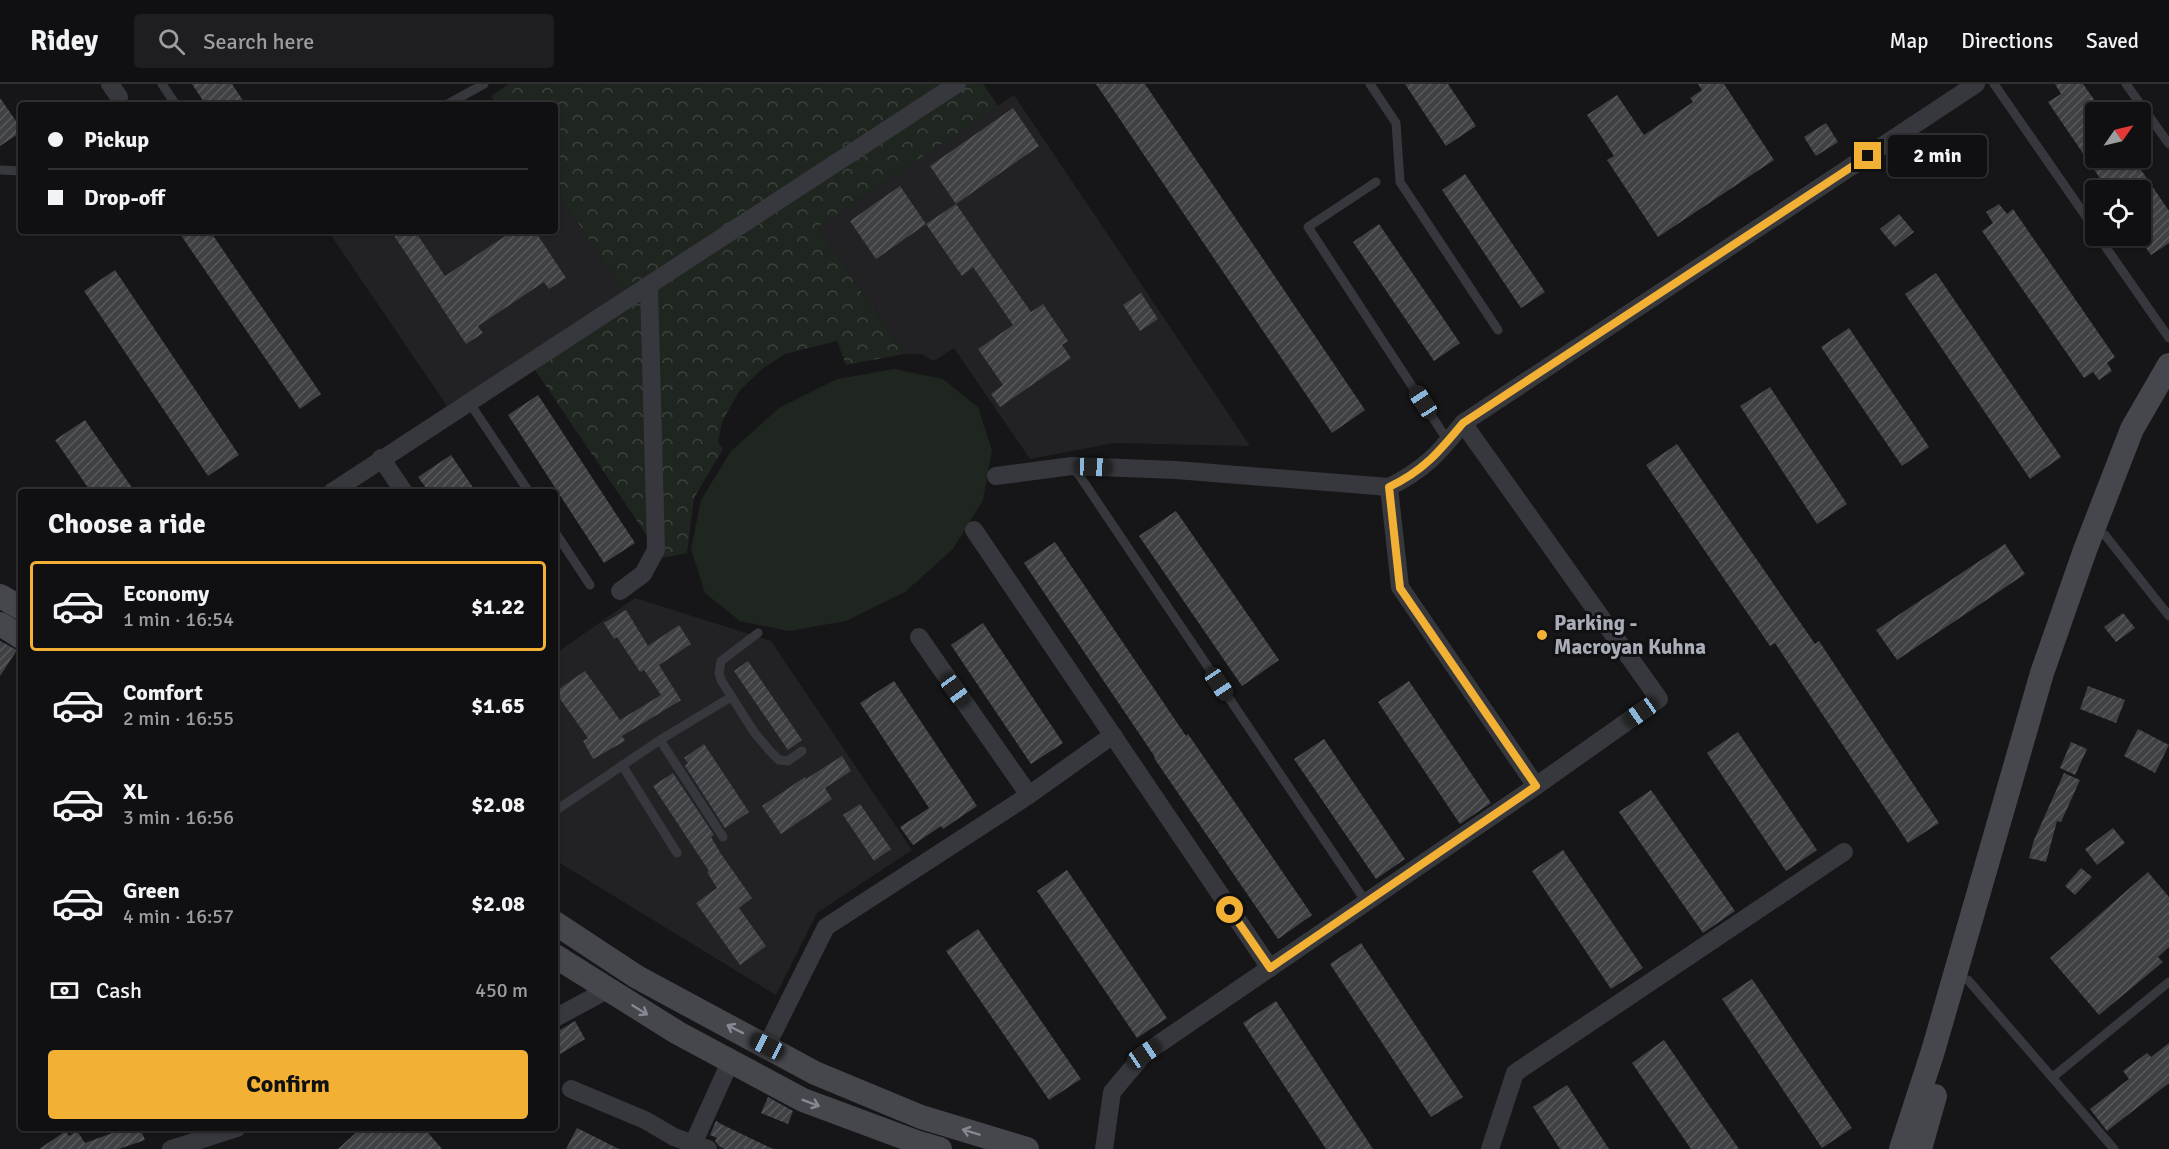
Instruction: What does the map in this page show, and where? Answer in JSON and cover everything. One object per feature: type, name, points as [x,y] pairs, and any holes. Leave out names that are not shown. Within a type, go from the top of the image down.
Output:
[{"type":"main road","points":[[1901,1149],[1933,1051],[2042,673],[2085,550],[2132,429],[2169,364]]},
{"type":"main road","points":[[1920,1149],[2058,671],[2105,536],[2147,431],[2169,392]]},
{"type":"main road","points":[[0,596],[18,606]]},
{"type":"main road","points":[[0,624],[18,635]]},
{"type":"main road","points":[[558,925],[637,977],[815,1073],[921,1116],[1027,1149]]},
{"type":"main road","points":[[558,958],[678,1033],[802,1100],[940,1149]]},
{"type":"street","points":[[336,489],[957,84]]},
{"type":"street","points":[[996,476],[1072,466],[1176,470],[1389,487],[1410,477],[1435,456],[1463,423],[1976,84]]},
{"type":"street","points":[[620,591],[643,574],[656,550],[649,286]]},
{"type":"street","points":[[1104,1149],[1112,1092],[1144,1054],[1536,786],[1659,699],[1463,423]]},
{"type":"street","points":[[381,458],[402,489]]},
{"type":"street","points":[[1389,487],[1400,588],[1536,786]]},
{"type":"street","points":[[975,530],[1270,968]]},
{"type":"street","points":[[920,637],[1029,795]]},
{"type":"street","points":[[767,1046],[826,927],[1029,795],[1113,735]]},
{"type":"street","points":[[1490,1149],[1515,1073],[1844,852]]},
{"type":"street","points":[[558,1016],[608,990]]},
{"type":"street","points":[[571,1089],[645,1120],[674,1137],[700,1146],[727,1069],[739,1065]]},
{"type":"street","points":[[171,1149],[228,1131]]},
{"type":"lane","points":[[162,84],[174,102]]},
{"type":"lane","points":[[451,102],[484,84]]},
{"type":"lane","points":[[1370,84],[1396,123],[1400,182],[1498,330]]},
{"type":"lane","points":[[1994,84],[2085,215]]},
{"type":"lane","points":[[2126,84],[2169,144]]},
{"type":"lane","points":[[0,170],[18,171]]},
{"type":"lane","points":[[1376,182],[1308,227],[1448,441]]},
{"type":"lane","points":[[2105,246],[2169,338]]},
{"type":"lane","points":[[470,402],[527,489]]},
{"type":"lane","points":[[1072,466],[1366,902]]},
{"type":"lane","points":[[558,536],[590,585]]},
{"type":"lane","points":[[2105,536],[2169,616]]},
{"type":"lane","points":[[758,633],[721,661],[719,673],[731,698],[754,732],[779,760],[788,761],[802,751]]},
{"type":"lane","points":[[558,809],[660,740],[731,698]]},
{"type":"lane","points":[[660,740],[723,837]]},
{"type":"lane","points":[[622,765],[677,853]]},
{"type":"lane","points":[[1968,980],[2114,1149]]},
{"type":"lane","points":[[2053,1077],[2169,982]]},
{"type":"shaded area","points":[[1014,95],[1250,446],[1114,443],[1030,459],[954,348],[934,361],[921,354],[904,354],[817,227]]},
{"type":"shaded area","points":[[558,193],[625,292],[447,406],[330,234],[558,234]]},
{"type":"shaded area","points":[[635,598],[771,641],[912,850],[817,913],[776,995],[558,862],[558,652]]},
{"type":"green space","points":[[509,84],[983,84],[998,106],[817,227],[904,354],[846,365],[837,341],[785,354],[762,369],[739,391],[722,422],[718,442],[723,449],[694,498],[687,553],[662,558],[525,355],[624,291],[558,193],[558,102],[496,102],[491,96]]},
{"type":"green space","points":[[894,369],[943,379],[978,407],[992,450],[983,500],[953,549],[905,592],[846,621],[789,631],[740,621],[705,593],[691,549],[701,500],[731,451],[779,408],[837,379]]},
{"type":"building","points":[[192,84],[232,84],[244,102],[204,102]]},
{"type":"building","points":[[1096,84],[1145,84],[1365,410],[1332,433]]},
{"type":"building","points":[[1405,84],[1448,84],[1476,126],[1446,146]]},
{"type":"building","points":[[1698,84],[1724,84],[1774,160],[1658,237],[1607,160],[1614,156],[1587,115],[1617,95],[1644,135],[1693,102],[1690,98],[1702,90]]},
{"type":"building","points":[[2055,84],[2083,84],[2096,102],[2085,102],[2085,156],[2048,102],[2061,94]]},
{"type":"building","points":[[0,98],[18,124],[18,134],[0,146]]},
{"type":"building","points":[[1013,108],[1039,146],[956,204],[930,166]]},
{"type":"building","points":[[1826,123],[1838,142],[1816,156],[1804,137]]},
{"type":"building","points":[[2093,168],[2140,168],[2148,180],[2101,180]]},
{"type":"building","points":[[1465,174],[1545,292],[1521,308],[1442,190]]},
{"type":"building","points":[[2151,184],[2169,211],[2169,243],[2151,255],[2145,246],[2151,246]]},
{"type":"building","points":[[900,186],[926,224],[876,259],[850,221]]},
{"type":"building","points":[[956,204],[1031,312],[1043,304],[1068,341],[1062,345],[1071,358],[1000,407],[991,394],[1003,385],[978,349],[1013,325],[973,267],[962,276],[926,224]]},
{"type":"building","points":[[1999,204],[2007,214],[2013,209],[2115,357],[2107,363],[2112,371],[2099,380],[2093,372],[2084,378],[1982,231],[1993,223],[1986,212]]},
{"type":"building","points":[[1899,214],[1914,232],[1895,247],[1880,229]]},
{"type":"building","points":[[1379,224],[1460,343],[1434,361],[1353,242]]},
{"type":"building","points":[[180,234],[212,234],[321,394],[300,409]]},
{"type":"building","points":[[393,234],[417,234],[445,276],[508,234],[537,234],[566,278],[549,289],[544,282],[478,326],[483,333],[466,344]]},
{"type":"building","points":[[115,270],[239,455],[208,476],[84,291]]},
{"type":"building","points":[[1936,273],[2061,457],[2030,479],[1905,294]]},
{"type":"building","points":[[1141,293],[1158,319],[1140,331],[1123,305]]},
{"type":"building","points":[[1849,328],[1929,447],[1902,466],[1821,347]]},
{"type":"building","points":[[1770,387],[1847,504],[1817,524],[1740,406]]},
{"type":"building","points":[[538,395],[635,543],[604,563],[508,415]]},
{"type":"building","points":[[85,420],[133,489],[89,489],[55,440]]},
{"type":"building","points":[[1677,444],[1815,644],[1819,641],[1939,823],[1908,843],[1775,643],[1770,646],[1646,465]]},
{"type":"building","points":[[451,455],[474,489],[427,489],[418,477]]},
{"type":"building","points":[[1176,511],[1279,660],[1242,686],[1139,536]]},
{"type":"building","points":[[1055,542],[1186,736],[1188,734],[1312,915],[1278,939],[1024,563]]},
{"type":"building","points":[[2005,544],[2025,574],[1897,660],[1876,630]]},
{"type":"building","points":[[626,610],[648,646],[679,625],[691,644],[659,665],[681,700],[622,736],[625,741],[593,759],[583,741],[588,738],[558,696],[558,690],[585,671],[620,720],[661,695],[644,670],[640,672],[617,637],[614,639],[604,623]]},
{"type":"building","points":[[2123,613],[2135,628],[2116,642],[2104,627]]},
{"type":"building","points":[[983,623],[1063,743],[1031,764],[951,645]]},
{"type":"building","points":[[0,641],[17,650],[0,676]]},
{"type":"building","points":[[748,661],[802,740],[788,750],[734,671]]},
{"type":"building","points":[[894,681],[977,806],[943,829],[941,826],[913,845],[900,827],[929,808],[860,703]]},
{"type":"building","points":[[1409,681],[1491,803],[1460,824],[1378,702]]},
{"type":"building","points":[[2088,686],[2125,700],[2116,723],[2080,709]]},
{"type":"building","points":[[2138,729],[2169,745],[2155,773],[2124,756]]},
{"type":"building","points":[[1738,732],[1817,850],[1786,871],[1707,753]]},
{"type":"building","points":[[1324,739],[1405,859],[1376,879],[1294,759]]},
{"type":"building","points":[[2071,742],[2087,749],[2075,775],[2060,768]]},
{"type":"building","points":[[704,744],[749,812],[725,828],[685,766],[688,763],[684,758]]},
{"type":"building","points":[[842,756],[851,771],[825,788],[832,799],[781,834],[762,806],[805,777],[806,779]]},
{"type":"building","points":[[673,773],[714,835],[711,837],[721,854],[752,898],[739,908],[766,946],[740,965],[696,903],[717,888],[707,872],[709,871],[653,786]]},
{"type":"building","points":[[2064,773],[2080,780],[2061,822],[2057,821],[2046,862],[2029,858],[2034,840]]},
{"type":"building","points":[[1651,790],[1735,911],[1703,933],[1619,812]]},
{"type":"building","points":[[860,804],[891,849],[874,861],[843,815]]},
{"type":"building","points":[[2113,828],[2125,843],[2097,865],[2085,849]]},
{"type":"building","points":[[1563,850],[1643,968],[1611,989],[1532,871]]},
{"type":"building","points":[[2081,868],[2092,877],[2075,895],[2065,886]]},
{"type":"building","points":[[1067,870],[1167,1018],[1137,1038],[1037,891]]},
{"type":"building","points":[[2148,872],[2169,897],[2169,947],[2158,957],[2163,962],[2099,1015],[2050,958]]},
{"type":"building","points":[[978,929],[1081,1079],[1049,1100],[946,951]]},
{"type":"building","points":[[1361,943],[1463,1097],[1431,1117],[1330,964]]},
{"type":"building","points":[[1752,979],[1852,1128],[1822,1148],[1722,999]]},
{"type":"building","points":[[1276,1001],[1373,1149],[1326,1149],[1243,1023]]},
{"type":"building","points":[[575,1021],[585,1039],[558,1055],[558,1031]]},
{"type":"building","points":[[1664,1040],[1739,1149],[1691,1149],[1632,1063]]},
{"type":"building","points":[[2169,1043],[2169,1083],[2107,1131],[2090,1109],[2129,1079],[2123,1071],[2147,1053],[2151,1057]]},
{"type":"building","points":[[1567,1085],[1609,1149],[1560,1149],[1533,1107]]},
{"type":"building","points":[[768,1097],[793,1111],[788,1124],[761,1113]]},
{"type":"building","points":[[716,1121],[773,1149],[724,1149],[715,1141],[717,1138],[710,1135]]},
{"type":"building","points":[[577,1128],[619,1149],[566,1149]]},
{"type":"building","points":[[66,1131],[69,1136],[77,1131],[85,1143],[118,1131],[141,1131],[145,1140],[119,1149],[39,1149]]},
{"type":"building","points":[[358,1131],[427,1131],[442,1149],[338,1149]]},
{"type":"place","name":"Parking - Macroyan Kuhna","points":[[1542,635]]},
{"type":"route","points":[[1230,910],[1270,968],[1536,786],[1400,588],[1389,487],[1410,477],[1435,456],[1463,423],[1868,156]]}]
